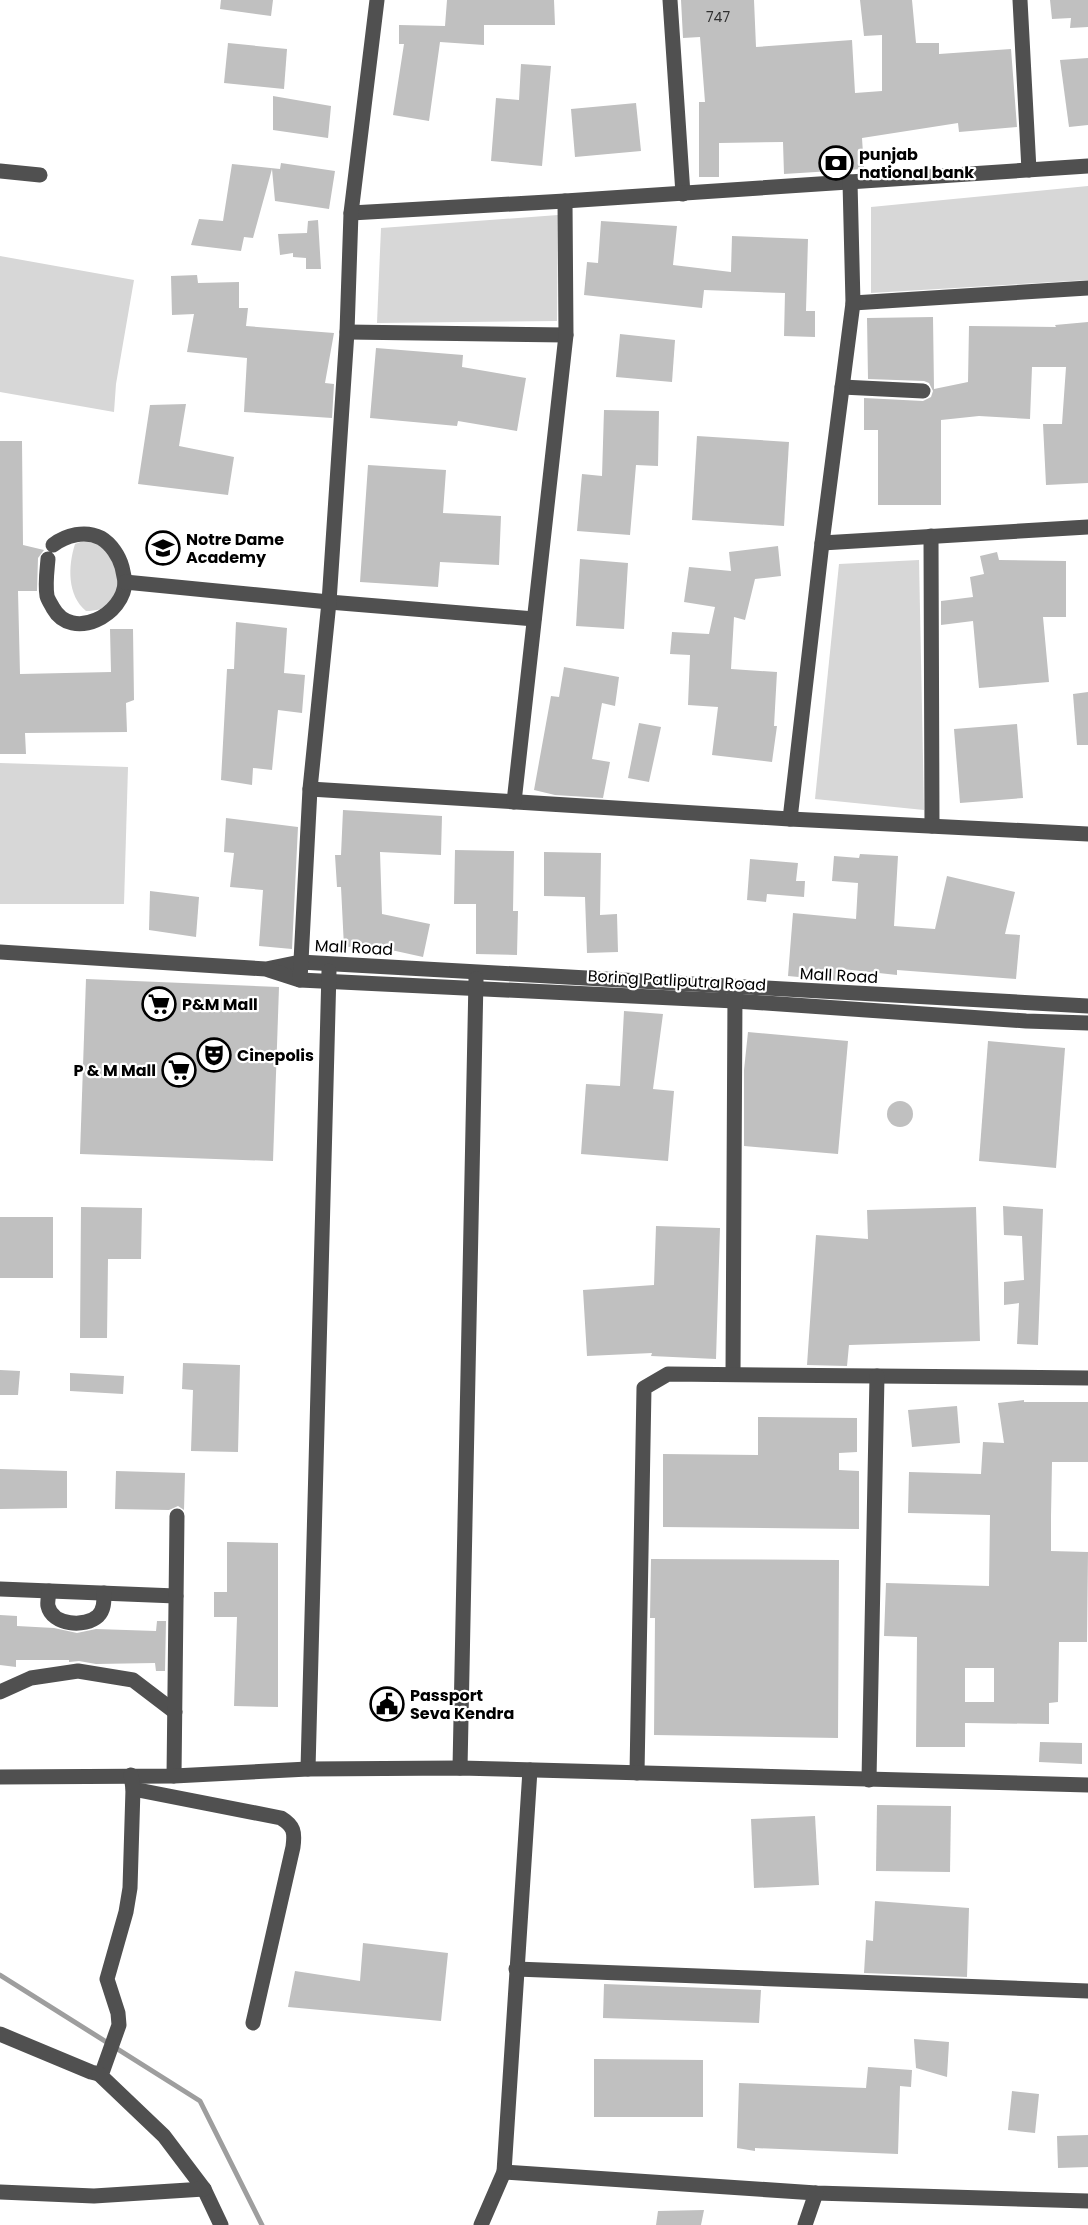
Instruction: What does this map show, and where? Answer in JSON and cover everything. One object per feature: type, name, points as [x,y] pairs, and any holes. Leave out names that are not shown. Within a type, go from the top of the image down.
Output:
[{"type":"street","points":[[300,980],[310,789],[330,602],[347,332],[351,213],[378,0]]},
{"type":"street","points":[[670,0],[683,194]]},
{"type":"street","points":[[1020,0],[1029,170]]},
{"type":"street","points":[[351,213],[683,194],[1088,166]]},
{"type":"street","points":[[0,171],[40,176]]},
{"type":"street","points":[[790,819],[853,303],[850,182]]},
{"type":"street","points":[[514,802],[566,334],[565,201]]},
{"type":"street","points":[[853,303],[1088,288]]},
{"type":"street","points":[[347,332],[566,334]]},
{"type":"street","points":[[842,387],[923,391]]},
{"type":"street","points":[[822,543],[1088,527]]},
{"type":"street","points":[[87,534],[101,538],[111,547],[120,561],[125,582],[121,595],[105,617],[83,624],[67,622],[55,612],[47,598],[50,552],[63,537],[87,534]]},
{"type":"street","points":[[931,536],[932,826]]},
{"type":"street","points":[[125,582],[534,619]]},
{"type":"street","points":[[310,789],[790,819],[1088,834]]},
{"type":"street","points":[[0,952],[266,969]]},
{"type":"street","name":"Mall Road","points":[[266,969],[300,962],[476,971],[612,987],[735,994],[890,996],[1028,1005],[1088,1006]]},
{"type":"street","points":[[308,1769],[329,964]]},
{"type":"street","name":"Boring Patliputra Road","points":[[266,969],[300,980],[476,987],[612,987]]},
{"type":"street","points":[[460,1768],[476,971]]},
{"type":"street","points":[[733,1374],[735,994]]},
{"type":"street","name":"Boring Patliputra Road","points":[[735,994],[889,1012],[1088,1023]]},
{"type":"street","points":[[889,1012],[890,996]]},
{"type":"street","points":[[1026,1021],[1028,1005]]},
{"type":"street","points":[[637,1773],[644,1388],[668,1374],[1088,1378]]},
{"type":"street","points":[[869,1780],[877,1376]]},
{"type":"street","points":[[174,1776],[177,1516]]},
{"type":"street","points":[[0,1589],[176,1596]]},
{"type":"street","points":[[49,1591],[48,1606],[53,1616],[62,1621],[78,1623],[96,1618],[104,1604],[104,1593]]},
{"type":"street","points":[[0,1692],[32,1678],[78,1671],[133,1680],[175,1712]]},
{"type":"street","points":[[0,1777],[132,1782],[174,1776],[308,1769],[460,1768],[1088,1785]]},
{"type":"street","points":[[481,2225],[504,2172],[530,1770]]},
{"type":"street","points":[[132,1782],[281,1818],[291,1824],[295,1833],[293,1847],[253,2023]]},
{"type":"street","points":[[0,2034],[91,2072],[103,2068],[117,2034],[118,2013],[107,1979],[126,1912],[130,1888],[132,1782]]},
{"type":"street","points":[[516,1969],[1088,1991]]},
{"type":"street","points":[[103,2068],[164,2136],[204,2189],[221,2225]]},
{"type":"street","points":[[504,2172],[816,2193],[1088,2201]]},
{"type":"street","points":[[0,2192],[94,2196],[204,2189]]},
{"type":"street","points":[[805,2225],[816,2193]]},
{"type":"shaded area","points":[[1088,186],[1088,280],[871,293],[871,207]]},
{"type":"shaded area","points":[[558,215],[557,321],[377,323],[381,228]]},
{"type":"shaded area","points":[[0,256],[134,280],[116,384],[114,412],[0,392]]},
{"type":"shaded area","points":[[86,540],[99,541],[107,547],[116,561],[119,579],[112,602],[93,611],[86,611],[75,597],[70,571],[75,544]]},
{"type":"shaded area","points":[[919,560],[924,810],[815,799],[839,564]]},
{"type":"shaded area","points":[[0,763],[128,767],[124,904],[0,904]]},
{"type":"building","points":[[221,0],[273,0],[271,16],[220,9]]},
{"type":"building","points":[[447,0],[554,0],[555,25],[484,25],[484,45],[440,42],[429,121],[393,115],[404,44],[399,44],[399,25],[445,26]]},
{"type":"building","points":[[681,0],[754,0],[756,47],[852,40],[855,93],[882,91],[882,35],[864,36],[860,0],[912,0],[916,43],[939,43],[939,54],[1011,49],[1017,127],[959,132],[958,123],[862,138],[864,169],[784,174],[783,142],[719,143],[719,177],[699,177],[699,102],[705,102],[700,37],[683,38]]},
{"type":"building","points":[[1050,0],[1088,0],[1088,27],[1070,28],[1071,18],[1052,19]]},
{"type":"building","points":[[228,43],[287,49],[284,89],[224,83]]},
{"type":"building","points":[[1088,58],[1088,125],[1069,127],[1060,60]]},
{"type":"building","points":[[521,64],[551,66],[542,166],[491,161],[496,98],[519,100]]},
{"type":"building","points":[[273,96],[331,106],[328,138],[273,130]]},
{"type":"building","points":[[636,103],[641,151],[575,157],[571,109]]},
{"type":"building","points":[[281,163],[335,171],[329,209],[275,201],[272,169],[253,238],[244,237],[241,251],[191,245],[199,219],[223,221],[232,164],[280,169]]},
{"type":"building","points":[[318,220],[321,269],[306,269],[306,258],[293,257],[293,253],[280,255],[278,234],[307,233],[308,221]]},
{"type":"building","points":[[601,221],[677,226],[673,265],[731,272],[732,236],[808,239],[806,311],[815,311],[815,337],[784,336],[785,293],[704,290],[702,308],[584,295],[587,262],[598,263]]},
{"type":"building","points":[[197,275],[198,283],[239,282],[239,308],[248,308],[246,326],[334,333],[325,383],[334,384],[332,418],[244,412],[247,358],[187,352],[194,314],[172,315],[171,276]]},
{"type":"building","points":[[933,317],[934,389],[968,382],[969,326],[1056,327],[1055,325],[1088,322],[1088,483],[1046,485],[1043,424],[1062,424],[1066,367],[1032,367],[1030,419],[979,416],[941,420],[941,505],[878,505],[878,430],[864,430],[864,398],[923,401],[931,397],[933,391],[929,383],[924,381],[868,379],[867,318]]},
{"type":"building","points":[[620,334],[675,340],[672,382],[616,377]]},
{"type":"building","points":[[376,348],[463,355],[462,367],[526,378],[517,431],[458,421],[457,426],[370,418]]},
{"type":"building","points":[[186,404],[179,446],[234,457],[228,495],[138,484],[150,405]]},
{"type":"building","points":[[604,410],[659,411],[658,466],[636,465],[630,535],[577,531],[582,474],[602,476]]},
{"type":"building","points":[[697,436],[789,442],[784,526],[692,520]]},
{"type":"building","points":[[0,441],[22,441],[23,545],[44,550],[38,558],[37,591],[18,591],[20,674],[111,672],[110,629],[133,629],[134,700],[126,703],[127,732],[25,733],[26,754],[0,754]]},
{"type":"building","points":[[368,465],[446,470],[443,513],[501,516],[499,565],[440,562],[438,587],[360,582]]},
{"type":"building","points":[[778,546],[781,576],[755,579],[745,620],[734,617],[731,669],[777,672],[774,726],[777,726],[772,762],[712,755],[718,707],[688,705],[690,655],[670,654],[672,632],[709,634],[715,607],[684,602],[689,567],[731,571],[729,552]]},
{"type":"building","points":[[997,552],[999,560],[1066,561],[1066,617],[1043,617],[1049,682],[979,688],[973,621],[941,625],[941,601],[973,597],[970,577],[984,574],[980,556]]},
{"type":"building","points":[[580,559],[628,563],[624,629],[576,626]]},
{"type":"building","points":[[236,622],[287,628],[284,673],[305,675],[302,713],[278,710],[272,770],[253,768],[252,785],[221,780],[227,669],[234,669]]},
{"type":"building","points":[[564,667],[619,677],[615,706],[602,703],[592,759],[610,762],[603,798],[555,795],[534,790],[551,696],[559,697]]},
{"type":"building","points":[[1088,692],[1088,745],[1077,745],[1073,694]]},
{"type":"building","points":[[639,723],[661,727],[649,782],[628,778]]},
{"type":"building","points":[[1017,724],[1023,798],[960,803],[954,729]]},
{"type":"building","points":[[343,810],[442,816],[441,855],[380,852],[382,914],[430,924],[423,957],[373,946],[344,947],[341,887],[337,887],[335,855],[341,855]]},
{"type":"building","points":[[226,818],[298,827],[292,949],[259,946],[263,890],[230,887],[234,853],[224,852]]},
{"type":"building","points":[[455,850],[514,851],[513,911],[518,911],[517,955],[476,954],[476,904],[454,904]]},
{"type":"building","points":[[544,852],[601,853],[600,915],[617,914],[618,952],[587,953],[585,897],[544,896]]},
{"type":"building","points":[[860,854],[898,856],[894,926],[935,929],[947,876],[1015,892],[1005,934],[1020,935],[1016,979],[897,970],[897,975],[842,969],[841,981],[788,976],[793,913],[856,919],[858,883],[832,881],[834,856],[859,858]]},
{"type":"building","points":[[750,859],[798,863],[796,881],[805,881],[804,897],[767,894],[766,902],[747,900]]},
{"type":"building","points":[[150,891],[199,897],[196,937],[149,930]]},
{"type":"building","name":"P & M Mall","points":[[86,979],[279,987],[273,1161],[80,1154]]},
{"type":"building","points":[[624,1011],[663,1014],[653,1089],[674,1091],[668,1161],[581,1154],[586,1084],[620,1086]]},
{"type":"building","points":[[748,1032],[848,1041],[838,1154],[744,1146],[744,1070]]},
{"type":"building","points":[[988,1041],[1065,1048],[1056,1168],[979,1161]]},
{"type":"building","points":[[900,1101],[909,1105],[913,1114],[909,1123],[900,1127],[891,1123],[887,1114],[891,1105]]},
{"type":"building","points":[[1003,1206],[1043,1209],[1038,1345],[1017,1344],[1019,1303],[1004,1305],[1004,1282],[1024,1280],[1022,1236],[1004,1235]]},
{"type":"building","points":[[81,1207],[142,1208],[141,1259],[108,1259],[107,1338],[80,1338]]},
{"type":"building","points":[[976,1207],[980,1341],[849,1345],[847,1366],[807,1365],[816,1235],[868,1239],[867,1210]]},
{"type":"building","points":[[0,1217],[53,1217],[53,1278],[0,1278]]},
{"type":"building","points":[[656,1226],[720,1228],[716,1359],[651,1356],[652,1353],[587,1356],[583,1290],[654,1285]]},
{"type":"building","points":[[183,1363],[240,1365],[238,1452],[191,1451],[193,1390],[182,1389]]},
{"type":"building","points":[[0,1370],[20,1371],[18,1395],[0,1395]]},
{"type":"building","points":[[70,1373],[124,1376],[123,1394],[70,1391]]},
{"type":"building","points":[[1024,1400],[1024,1402],[1088,1402],[1088,1462],[1052,1462],[1051,1516],[1051,1551],[1088,1552],[1087,1642],[1059,1642],[1058,1702],[1049,1703],[1049,1724],[965,1723],[965,1747],[916,1747],[917,1637],[884,1636],[886,1583],[989,1586],[990,1515],[908,1513],[909,1472],[981,1474],[983,1442],[1004,1443],[998,1403]],"holes":[[[965,1668],[994,1668],[994,1702],[965,1702]]]},
{"type":"building","points":[[957,1406],[960,1443],[912,1447],[908,1410]]},
{"type":"building","points":[[758,1417],[857,1418],[857,1452],[839,1453],[839,1470],[859,1471],[859,1529],[663,1527],[663,1454],[758,1455]]},
{"type":"building","points":[[0,1469],[67,1471],[67,1508],[0,1509]]},
{"type":"building","points":[[116,1471],[185,1473],[184,1510],[178,1506],[169,1510],[115,1509]]},
{"type":"building","points":[[227,1542],[278,1543],[278,1707],[234,1706],[237,1617],[214,1617],[214,1592],[227,1592]]},
{"type":"building","points":[[651,1559],[839,1560],[838,1738],[654,1735],[655,1618],[650,1618]]},
{"type":"building","points":[[0,1615],[17,1616],[17,1626],[54,1628],[77,1633],[96,1629],[156,1631],[157,1621],[166,1621],[165,1671],[156,1671],[155,1663],[96,1664],[69,1662],[69,1660],[16,1660],[16,1667],[0,1665]]},
{"type":"building","points":[[1040,1742],[1082,1743],[1082,1764],[1039,1762]]},
{"type":"building","points":[[877,1805],[951,1806],[950,1872],[876,1871]]},
{"type":"building","points":[[815,1816],[819,1885],[754,1888],[751,1819]]},
{"type":"building","points":[[875,1901],[969,1908],[967,1977],[864,1973],[866,1940],[873,1941]]},
{"type":"building","points":[[363,1943],[448,1953],[441,2021],[288,2007],[295,1971],[360,1981]]},
{"type":"building","points":[[604,1984],[761,1990],[759,2023],[603,2018]]},
{"type":"building","points":[[914,2039],[949,2042],[947,2077],[916,2068]]},
{"type":"building","points":[[594,2059],[703,2060],[703,2117],[594,2117]]},
{"type":"building","points":[[868,2067],[912,2070],[911,2087],[900,2086],[898,2154],[755,2148],[755,2151],[737,2148],[739,2083],[866,2088]]},
{"type":"building","points":[[1012,2091],[1039,2094],[1035,2133],[1008,2130]]},
{"type":"building","points":[[1088,2135],[1088,2167],[1058,2168],[1057,2136]]},
{"type":"building","points":[[704,2210],[701,2225],[656,2225],[658,2211]]},
{"type":"waterway","points":[[0,1975],[200,2101],[262,2225]]},
{"type":"place","name":"punjab national bank","points":[[836,163]]},
{"type":"place","name":"Notre Dame Academy","points":[[163,548]]},
{"type":"place","name":"P&M Mall","points":[[159,1004]]},
{"type":"place","name":"Cinepolis","points":[[214,1055]]},
{"type":"place","name":"P & M Mall","points":[[179,1070]]},
{"type":"place","name":"Passport Seva Kendra","points":[[387,1704]]}]
